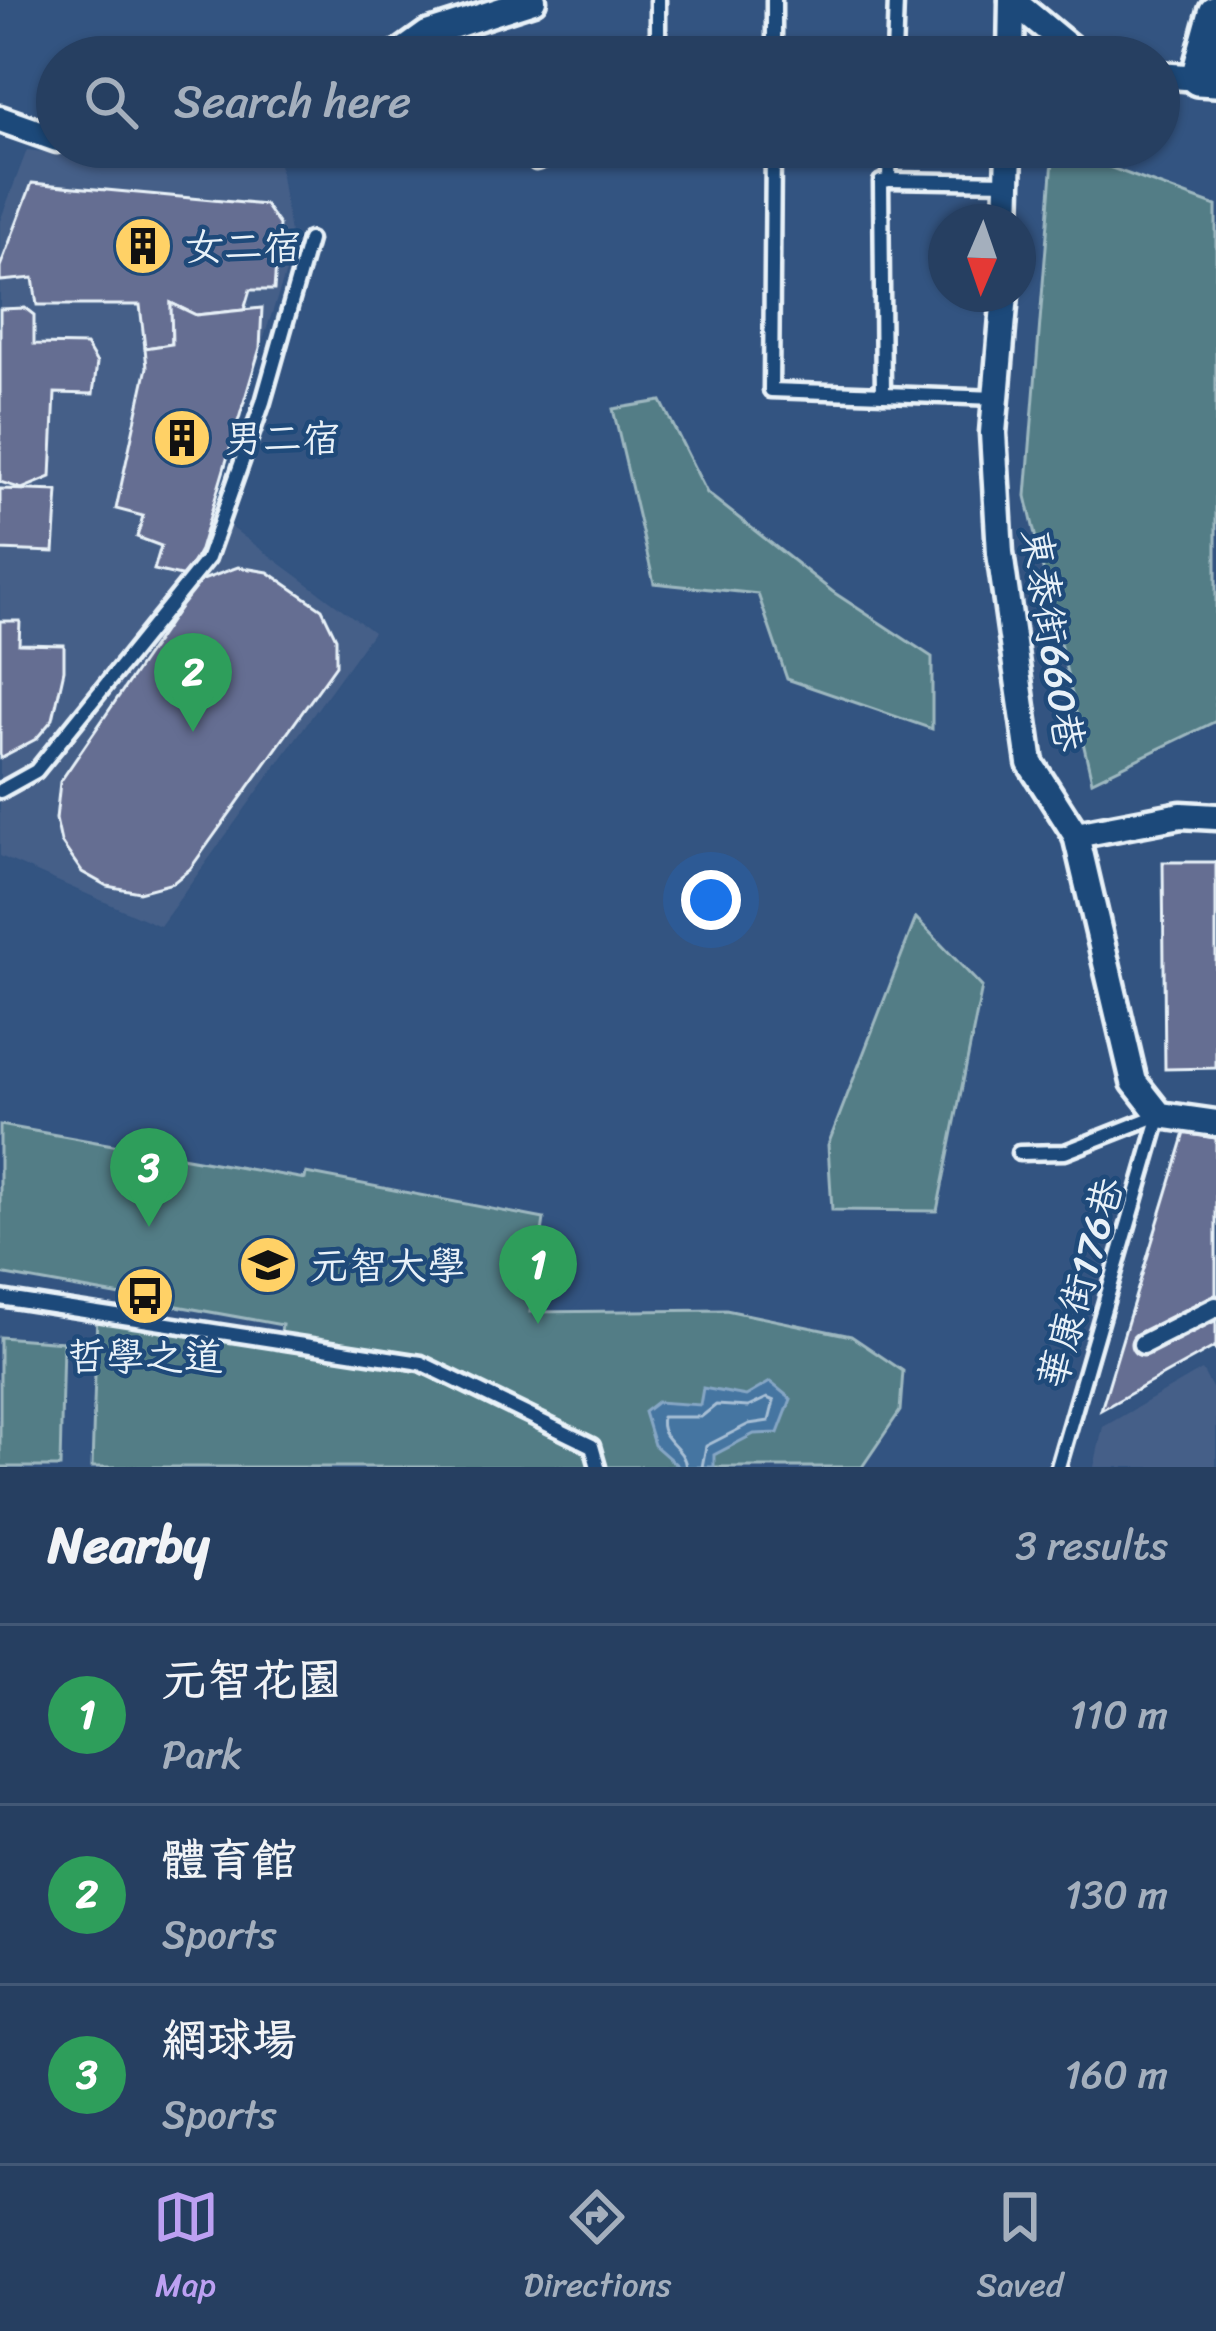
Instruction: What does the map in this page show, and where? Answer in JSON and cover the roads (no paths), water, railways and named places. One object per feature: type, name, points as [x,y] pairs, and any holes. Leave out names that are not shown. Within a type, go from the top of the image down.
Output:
[{"type":"street","points":[[424,36],[532,0]]},
{"type":"street","points":[[1011,36],[1012,0]]},
{"type":"street","points":[[1012,0],[1056,36]]},
{"type":"street","points":[[1207,79],[1216,13]]},
{"type":"street","points":[[0,119],[36,132]]},
{"type":"street","points":[[1007,204],[1008,168]]},
{"type":"street","name":"東泰街660巷","points":[[1004,312],[993,433],[1000,553],[1030,764],[1076,835],[1134,1082],[1160,1115]]},
{"type":"street","points":[[1076,835],[1181,815],[1216,817]]},
{"type":"street","points":[[1160,1115],[1214,1127]]},
{"type":"street","points":[[1143,1344],[1216,1307]]},
{"type":"lane","points":[[658,0],[658,36]]},
{"type":"lane","points":[[774,0],[774,36]]},
{"type":"lane","points":[[895,36],[896,0]]},
{"type":"lane","points":[[773,168],[772,390],[998,398]]},
{"type":"lane","points":[[889,168],[889,180]]},
{"type":"lane","points":[[883,394],[881,182],[1008,182]]},
{"type":"lane","points":[[0,791],[36,771],[208,558],[263,402],[309,240]]},
{"type":"lane","points":[[1018,1153],[1065,1152],[1160,1115]]},
{"type":"lane","name":"華康街176巷","points":[[1058,1467],[1160,1115]]},
{"type":"lane","points":[[0,1298],[421,1364],[592,1446],[598,1467]]},
{"type":"water","points":[[770,1382],[791,1399],[778,1433],[754,1434],[714,1455],[714,1467],[679,1467],[654,1445],[644,1412],[657,1402],[700,1405],[703,1388],[746,1396]]},
{"type":"place","name":"女二宿","points":[[143,246]]},
{"type":"place","name":"男二宿","points":[[182,438]]},
{"type":"place","name":"體育館","points":[[193,732]]},
{"type":"place","name":"網球場","points":[[149,1227]]},
{"type":"place","name":"元智大學","points":[[268,1265]]},
{"type":"place","name":"哲學之道","points":[[145,1296]]},
{"type":"place","name":"元智花園","points":[[538,1324]]}]
